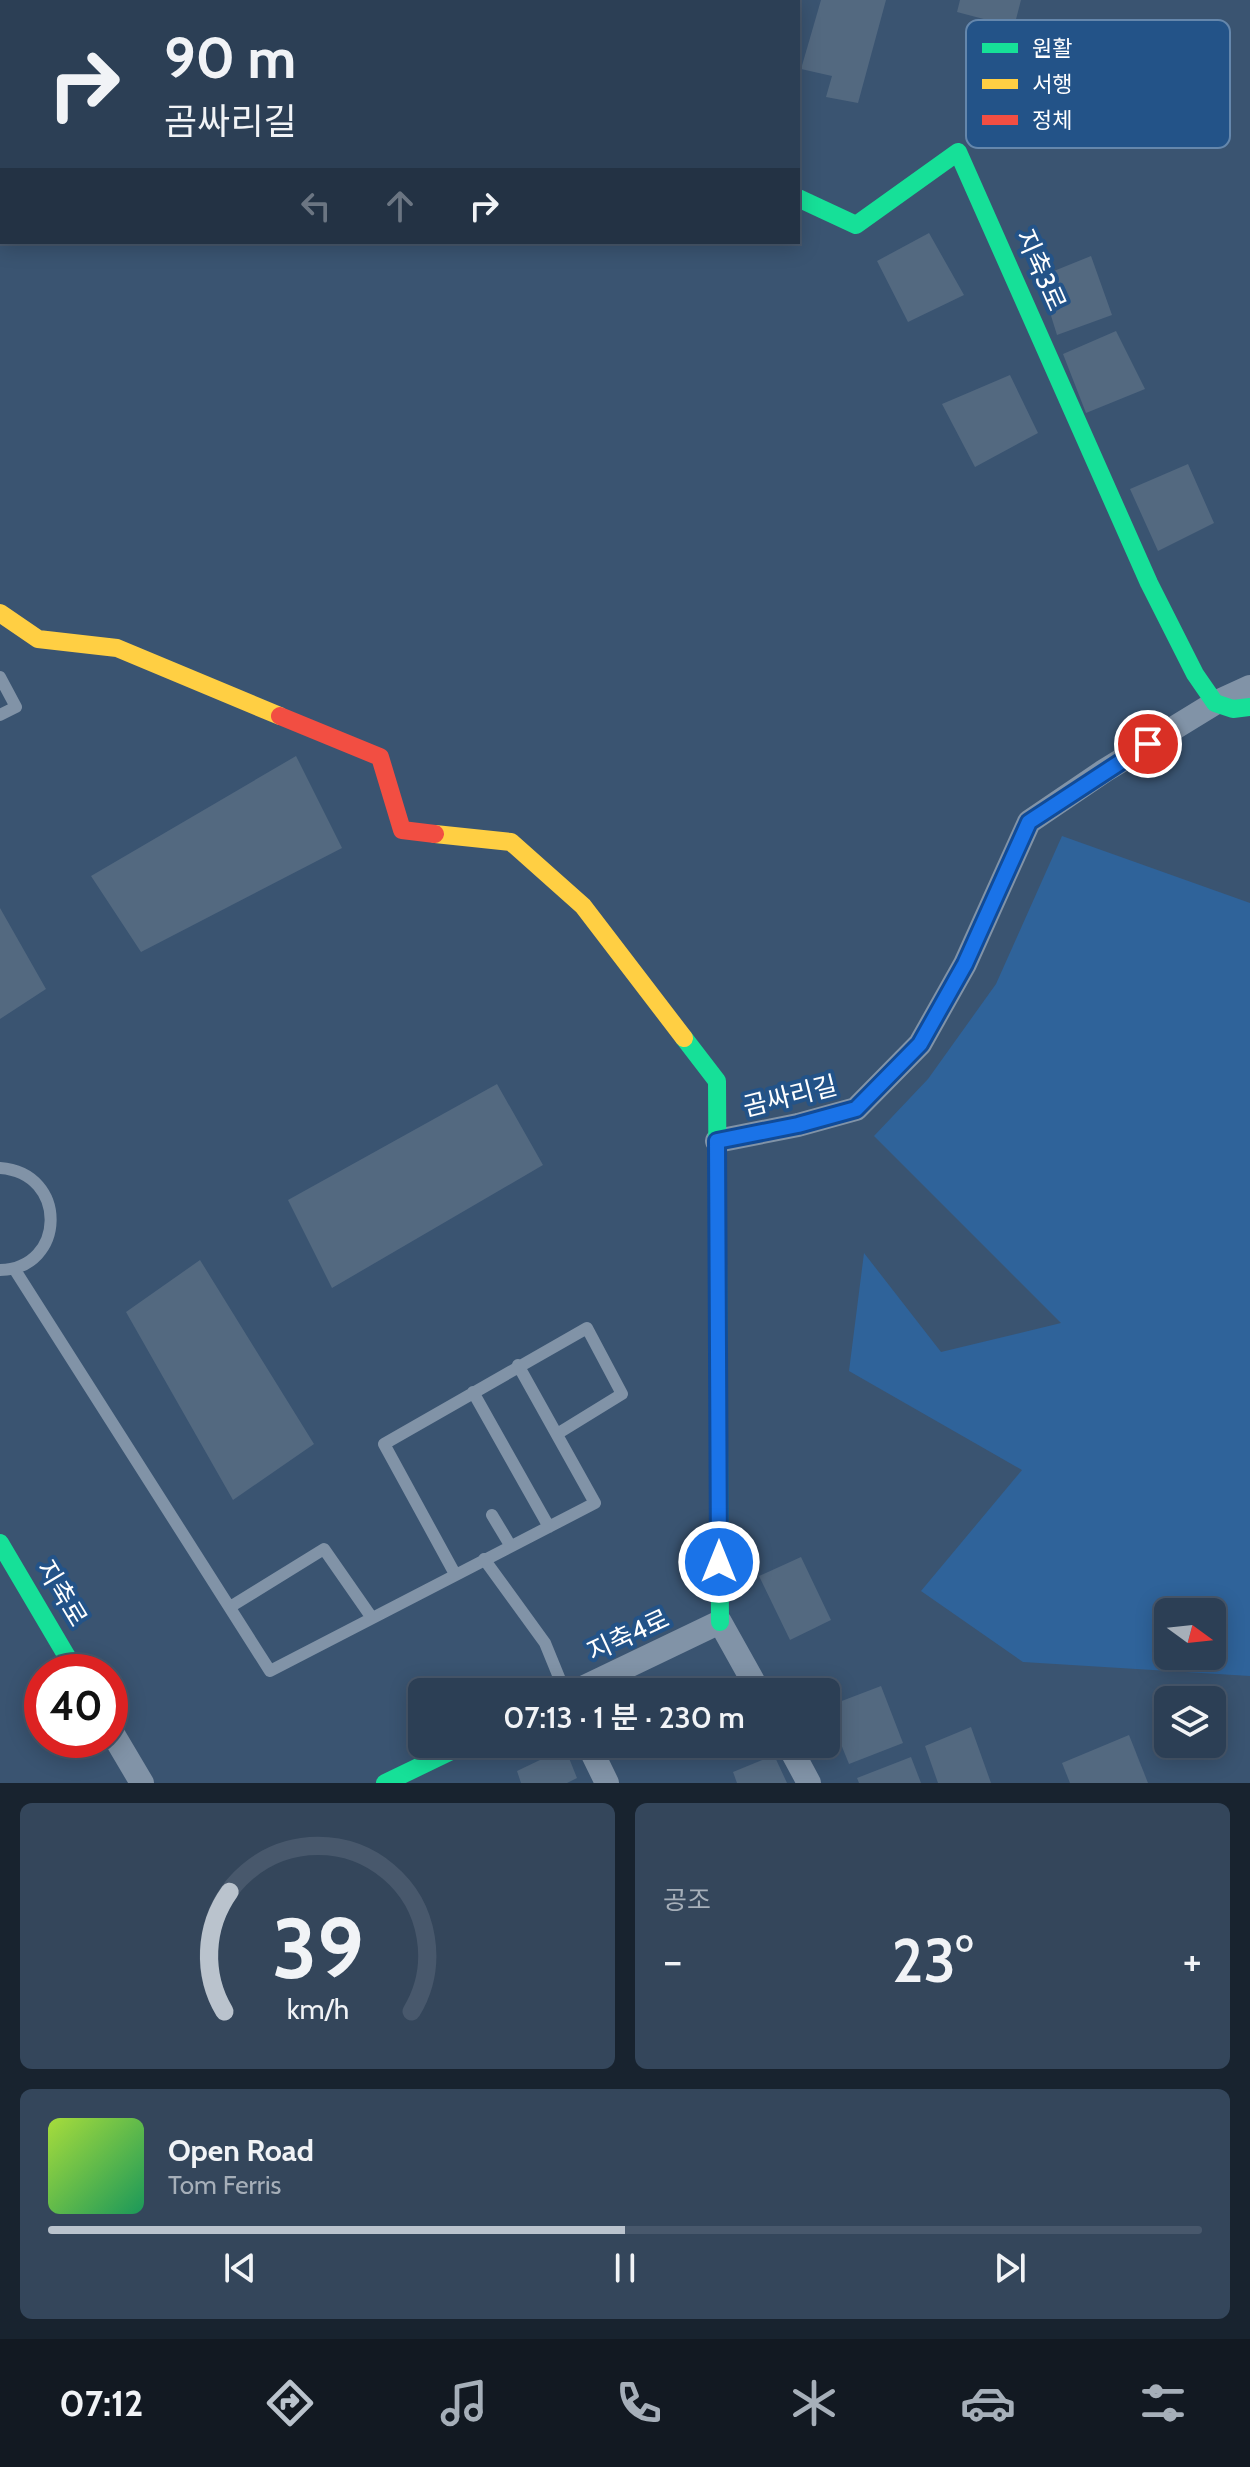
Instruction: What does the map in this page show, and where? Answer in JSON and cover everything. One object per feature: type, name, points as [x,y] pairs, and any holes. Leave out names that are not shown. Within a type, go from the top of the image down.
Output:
[{"type":"street","name":"지축3로","points":[[800,199],[856,225],[958,152],[1149,583],[1195,674],[1215,703]]},
{"type":"street","points":[[0,613],[38,639],[117,648],[380,757],[402,830],[511,842],[583,906],[717,1081],[717,1141]]},
{"type":"street","name":"곰싸리길","points":[[720,1622],[717,1141],[798,1125],[856,1109],[920,1044],[965,964],[1029,822],[1104,771],[1215,703],[1250,687]]},
{"type":"street","points":[[1215,703],[1233,709],[1250,707]]},
{"type":"street","name":"지축로","points":[[0,1543],[65,1654]]},
{"type":"street","points":[[720,1622],[751,1678]]},
{"type":"street","name":"지축4로","points":[[603,1678],[720,1622]]},
{"type":"street","points":[[127,1758],[142,1783]]},
{"type":"street","points":[[388,1782],[437,1758]]},
{"type":"street","points":[[595,1758],[607,1783]]},
{"type":"street","points":[[796,1758],[809,1783]]},
{"type":"lane","points":[[0,677],[16,707],[0,715]]},
{"type":"lane","points":[[0,1168],[28,1176],[41,1187],[49,1202],[51,1218],[49,1235],[41,1250],[15,1270],[0,1270]]},
{"type":"lane","points":[[15,1270],[270,1671],[595,1503],[518,1365]]},
{"type":"lane","points":[[455,1574],[384,1444],[587,1328],[622,1394],[557,1434]]},
{"type":"lane","points":[[473,1392],[549,1527]]},
{"type":"lane","points":[[492,1515],[510,1545]]},
{"type":"lane","points":[[230,1607],[324,1549],[372,1618]]},
{"type":"lane","points":[[484,1559],[545,1643],[559,1678]]},
{"type":"shaded area","points":[[1062,836],[1250,903],[1250,1676],[1023,1662],[921,1591],[1022,1470],[849,1371],[864,1253],[941,1352],[1061,1323],[874,1136],[928,1079],[996,984]]},
{"type":"building","points":[[821,0],[886,0],[858,103],[826,97],[832,76],[801,69]]},
{"type":"building","points":[[960,0],[1021,0],[1016,20],[987,20],[957,12]]},
{"type":"building","points":[[929,233],[964,295],[908,322],[877,261]]},
{"type":"building","points":[[1091,256],[1112,315],[1057,335],[1039,277]]},
{"type":"building","points":[[1116,331],[1145,389],[1086,413],[1063,354]]},
{"type":"building","points":[[1010,375],[1038,433],[975,467],[942,404]]},
{"type":"building","points":[[1188,464],[1214,523],[1158,551],[1130,489]]},
{"type":"building","points":[[296,756],[342,848],[141,952],[91,876]]},
{"type":"building","points":[[0,908],[46,989],[0,1019]]},
{"type":"building","points":[[497,1084],[543,1165],[332,1288],[288,1200]]},
{"type":"building","points":[[200,1260],[314,1444],[233,1500],[126,1312]]},
{"type":"building","points":[[801,1557],[831,1620],[790,1640],[759,1576]]},
{"type":"building","points":[[881,1686],[903,1743],[849,1764],[840,1742],[840,1702]]},
{"type":"building","points":[[971,1727],[991,1783],[938,1783],[925,1746]]},
{"type":"building","points":[[1129,1735],[1148,1783],[1070,1783],[1062,1763]]},
{"type":"building","points":[[911,1757],[921,1783],[859,1783],[857,1778]]},
{"type":"building","points":[[544,1758],[569,1758],[577,1778],[567,1783],[521,1783],[517,1771]]},
{"type":"building","points":[[767,1758],[775,1758],[787,1783],[737,1783],[733,1772]]},
{"type":"traffic: fast","points":[[800,199],[856,225],[958,152],[1149,583],[1195,674],[1215,703],[1233,709],[1250,707]]},
{"type":"traffic: fast","points":[[684,1038],[717,1081],[720,1622]]},
{"type":"traffic: fast","points":[[0,1543],[65,1654]]},
{"type":"traffic: fast","points":[[385,1783],[437,1758]]},
{"type":"traffic: slow","points":[[0,613],[38,639],[117,648],[280,716]]},
{"type":"traffic: slow","points":[[435,834],[511,842],[583,906],[684,1038]]},
{"type":"traffic: jam","points":[[280,716],[380,757],[402,830],[435,834]]},
{"type":"route","points":[[719,1562],[717,1141],[798,1125],[856,1109],[920,1044],[965,964],[1029,822],[1148,744]]}]
